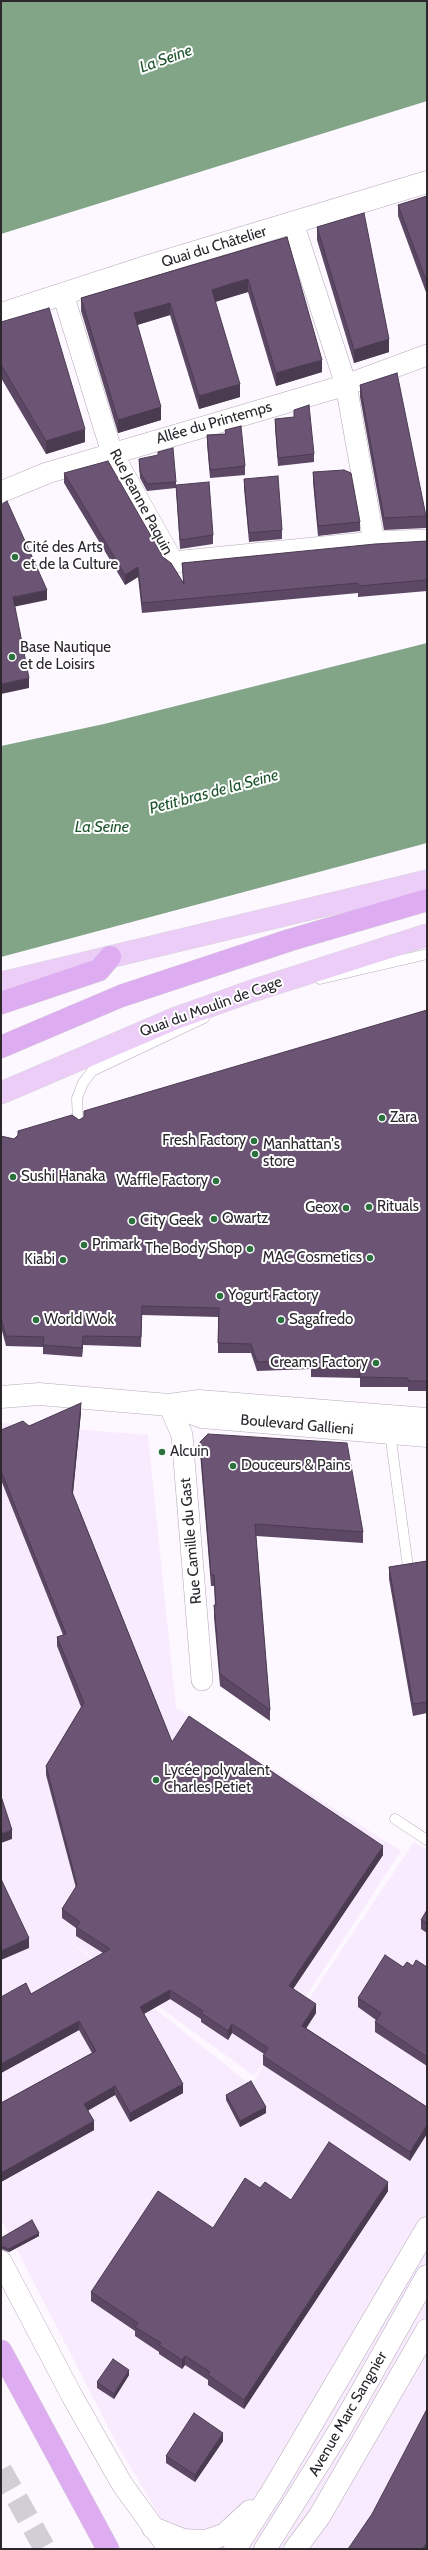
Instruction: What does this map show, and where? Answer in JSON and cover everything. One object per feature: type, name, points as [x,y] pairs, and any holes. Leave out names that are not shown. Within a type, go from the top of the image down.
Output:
[{"type":"highway","points":[[1,1048],[121,996],[290,940],[427,900]]},
{"type":"highway","points":[[1,1003],[99,970],[110,957]]},
{"type":"highway","points":[[1,2351],[108,2549]]},
{"type":"main road","name":"Quai du Châtelier","points":[[1,314],[427,182]]},
{"type":"main road","points":[[1,983],[427,881]]},
{"type":"main road","name":"Quai du Moulin de Cage","points":[[1,1092],[139,1032],[252,991],[427,935]]},
{"type":"main road","name":"Boulevard Gallieni","points":[[1,1397],[39,1394],[169,1405],[199,1401],[427,1419]]},
{"type":"main road","name":"Boulevard Gallieni","points":[[169,1405],[202,1417],[427,1436]]},
{"type":"main road","points":[[235,2549],[273,2490],[427,2228]]},
{"type":"main road","name":"Avenue Marc Sangnier","points":[[266,2549],[341,2428],[427,2276]]},
{"type":"main road","points":[[303,2549],[319,2517],[426,2334]]},
{"type":"main road","points":[[153,2528],[183,2540],[214,2539],[225,2534],[273,2490]]},
{"type":"main road","points":[[296,2549],[319,2517]]},
{"type":"street","points":[[293,223],[346,385],[374,542]]},
{"type":"street","name":"Rue Jeanne Paquin","points":[[63,294],[112,453],[173,562],[374,542],[426,540]]},
{"type":"street","name":"Allée du Printemps","points":[[1,492],[47,473],[346,385],[427,355]]},
{"type":"street","name":"Rue Camille du Gast","points":[[169,1405],[182,1435],[202,1680]]},
{"type":"street","points":[[1,2261],[72,2396],[122,2484],[169,2549]]},
{"type":"lane","points":[[78,1123],[76,1098],[82,1083],[92,1072],[180,1030],[252,991],[338,976],[427,954]]},
{"type":"lane","points":[[317,1427],[325,1422],[336,1420],[416,1426],[427,1419]]},
{"type":"lane","points":[[390,1433],[408,1567]]},
{"type":"lane","points":[[395,1819],[427,1840]]},
{"type":"shaded area","points":[[1,1423],[148,1435],[176,1708],[401,1851],[254,2076],[64,1937],[251,2085],[414,1842],[427,1850],[427,2549],[179,2549],[117,2444],[1,2219]]},
{"type":"water","name":"La Seine","points":[[1,1],[427,1],[427,101],[1,234]]},
{"type":"water","name":"La Seine","points":[[427,643],[427,843],[1,957],[1,746],[104,724]]},
{"type":"building","points":[[427,196],[427,283],[398,205]]},
{"type":"building","points":[[364,213],[389,339],[354,350],[317,227]]},
{"type":"building","points":[[287,237],[322,360],[276,373],[248,279],[230,284],[212,290],[240,384],[199,396],[170,303],[134,313],[161,407],[118,420],[81,298]]},
{"type":"building","points":[[49,308],[85,429],[46,441],[1,365],[1,322]]},
{"type":"building","points":[[397,373],[426,516],[384,518],[360,385]]},
{"type":"building","points":[[309,405],[314,454],[278,458],[275,419],[294,417],[294,410]]},
{"type":"building","points":[[241,426],[245,466],[210,470],[207,435],[226,434],[225,430]]},
{"type":"building","points":[[173,448],[176,482],[147,484],[140,472],[139,459],[158,455],[158,452]]},
{"type":"building","points":[[108,461],[163,557],[171,563],[184,584],[182,563],[375,544],[427,541],[427,580],[358,586],[358,583],[142,603],[138,567],[125,575],[64,473]]},
{"type":"building","points":[[344,470],[351,473],[360,522],[318,526],[313,472]]},
{"type":"building","points":[[278,476],[282,530],[249,533],[244,479]]},
{"type":"building","points":[[209,482],[213,535],[180,540],[176,485]]},
{"type":"building","points":[[7,501],[47,590],[13,597],[29,678],[1,684],[1,505]]},
{"type":"building","name":"Qwartz","points":[[427,1010],[427,1381],[408,1381],[408,1378],[360,1377],[360,1369],[311,1368],[312,1360],[257,1362],[251,1344],[218,1343],[219,1308],[142,1306],[141,1337],[83,1336],[82,1348],[43,1345],[44,1337],[6,1336],[1,1318],[1,1136],[14,1139],[18,1135],[18,1131],[72,1115],[79,1120],[84,1117],[84,1111]]},
{"type":"building","name":"Lycée polyvalent Charles Petiet","points":[[81,1403],[72,1492],[172,1742],[189,1716],[383,1846],[289,1986],[316,2004],[302,2026],[427,2107],[427,2125],[410,2152],[263,2056],[268,2048],[232,2024],[228,2031],[201,2013],[203,2011],[170,1990],[140,2007],[183,2084],[130,2113],[115,2086],[84,2104],[94,2121],[1,2173],[1,2103],[96,2051],[79,2021],[1,2064],[1,1997],[26,1983],[31,1994],[110,1949],[76,1927],[80,1922],[62,1909],[77,1885],[46,1766],[84,1703],[57,1637],[66,1634],[1,1471],[1,1430],[23,1421],[29,1426]]},
{"type":"building","points":[[208,1434],[347,1443],[363,1532],[255,1524],[270,1710],[220,1674],[214,1605],[216,1605],[214,1575],[211,1575],[200,1442]]},
{"type":"building","points":[[427,1561],[427,1702],[413,1704],[389,1567]]},
{"type":"building","points":[[1,1796],[12,1830],[1,1834]]},
{"type":"building","points":[[1,1879],[29,1938],[1,1951]]},
{"type":"building","points":[[427,1910],[427,1923],[421,1920]]},
{"type":"building","points":[[385,1955],[403,1967],[407,1962],[413,1966],[416,1960],[427,1967],[427,2057],[375,2022],[381,2013],[358,1998]]},
{"type":"building","points":[[251,2081],[266,2107],[240,2121],[226,2095]]},
{"type":"building","points":[[329,2142],[388,2182],[244,2400],[208,2375],[210,2372],[185,2356],[182,2360],[159,2345],[161,2343],[135,2327],[138,2323],[91,2292],[158,2191],[213,2228],[245,2178],[260,2188],[265,2182],[291,2200]]},
{"type":"building","points":[[32,2220],[39,2233],[9,2249],[1,2246],[1,2238]]},
{"type":"building","points":[[113,2359],[129,2370],[114,2394],[97,2382]]},
{"type":"building","points":[[427,2409],[427,2542],[422,2549],[348,2549],[372,2514]]},
{"type":"building","points":[[194,2413],[223,2433],[195,2475],[166,2456]]},
{"type":"tunnel","points":[[1,2470],[45,2549]]},
{"type":"place","name":"Cité des Arts et de la Culture","points":[[15,557]]},
{"type":"place","name":"Base Nautique et de Loisirs","points":[[12,657]]},
{"type":"place","name":"Zara","points":[[382,1118]]},
{"type":"place","name":"Fresh Factory","points":[[254,1141]]},
{"type":"place","name":"Manhattan's store","points":[[255,1154]]},
{"type":"place","name":"Sushi Hanaka","points":[[13,1177]]},
{"type":"place","name":"Waffle Factory","points":[[216,1181]]},
{"type":"place","name":"Rituals","points":[[369,1207]]},
{"type":"place","name":"Geox","points":[[346,1208]]},
{"type":"place","name":"Qwartz","points":[[214,1219]]},
{"type":"place","name":"City Geek","points":[[132,1221]]},
{"type":"place","name":"Primark","points":[[84,1245]]},
{"type":"place","name":"The Body Shop","points":[[250,1249]]},
{"type":"place","name":"MAC Cosmetics","points":[[370,1258]]},
{"type":"place","name":"Kiabi","points":[[63,1260]]},
{"type":"place","name":"Yogurt Factory","points":[[220,1296]]},
{"type":"place","name":"World Wok","points":[[36,1320]]},
{"type":"place","name":"Sagafredo","points":[[281,1320]]},
{"type":"place","name":"Creams Factory","points":[[376,1363]]},
{"type":"place","name":"Alcuin","points":[[162,1452]]},
{"type":"place","name":"Douceurs & Pains","points":[[233,1466]]},
{"type":"place","name":"Lycée polyvalent Charles Petiet","points":[[156,1780]]},
{"type":"water label","name":"Petit bras de la Seine","points":[[214,792]]}]
